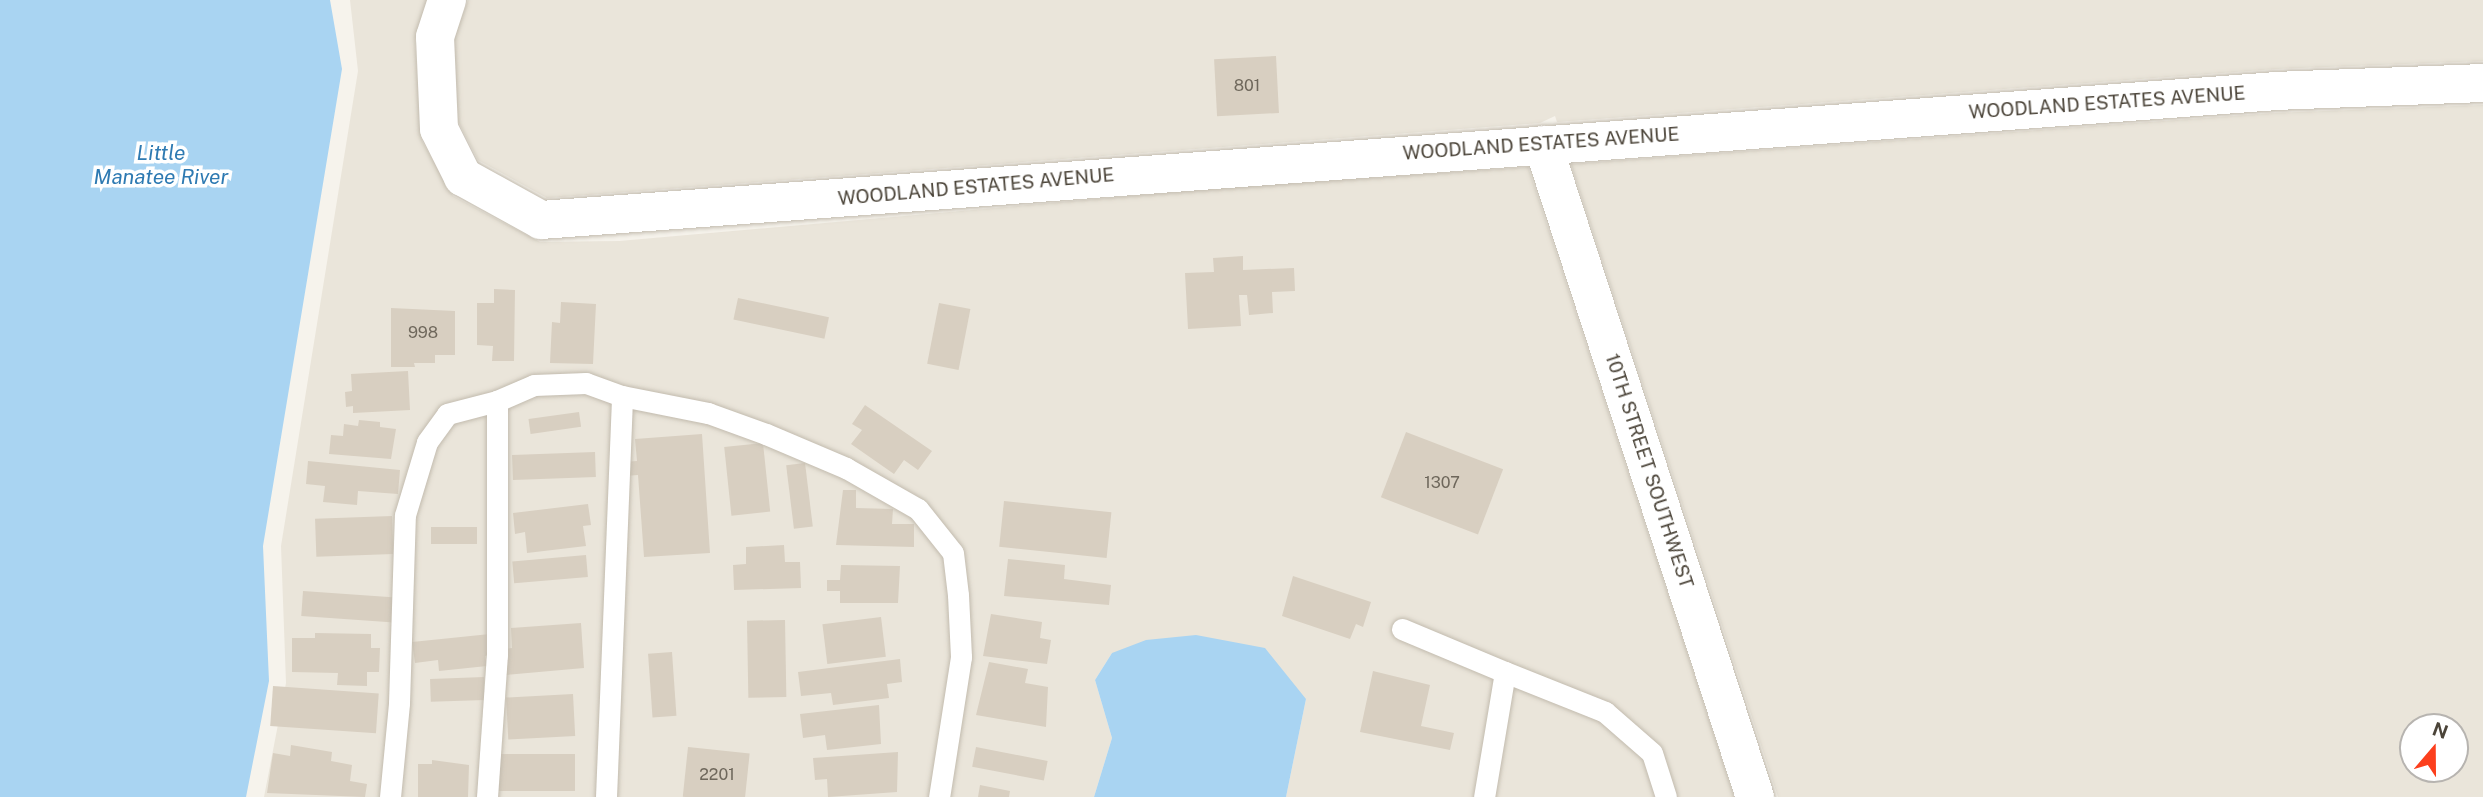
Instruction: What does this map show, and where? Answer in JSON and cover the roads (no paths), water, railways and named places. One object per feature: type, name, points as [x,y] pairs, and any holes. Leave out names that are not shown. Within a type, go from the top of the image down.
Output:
[{"type":"street","name":"WOODLAND ESTATES AVENUE","points":[[447,0],[435,37],[439,129],[463,177],[541,220],[601,219],[1233,165],[2275,91],[2483,83]]},
{"type":"street","name":"10TH STREET SOUTHWEST","points":[[1543,145],[1755,797]]},
{"type":"lane","points":[[390,797],[399,703],[405,515],[427,442],[447,414],[497,401],[534,385],[586,383],[622,396],[708,413],[846,468],[918,509],[953,553],[961,657],[939,797]]},
{"type":"lane","points":[[607,797],[622,396]]},
{"type":"lane","points":[[487,797],[497,655],[497,401]]},
{"type":"lane","points":[[1402,629],[1605,712],[1652,753],[1666,797]]},
{"type":"lane","points":[[1484,797],[1504,672]]},
{"type":"water","name":"Little Manatee River","points":[[0,0],[330,0],[342,69],[263,546],[269,681],[246,797],[0,797]]},
{"type":"water","points":[[1196,635],[1265,648],[1306,699],[1286,797],[1094,797],[1112,738],[1095,680],[1112,653],[1146,640]]}]
